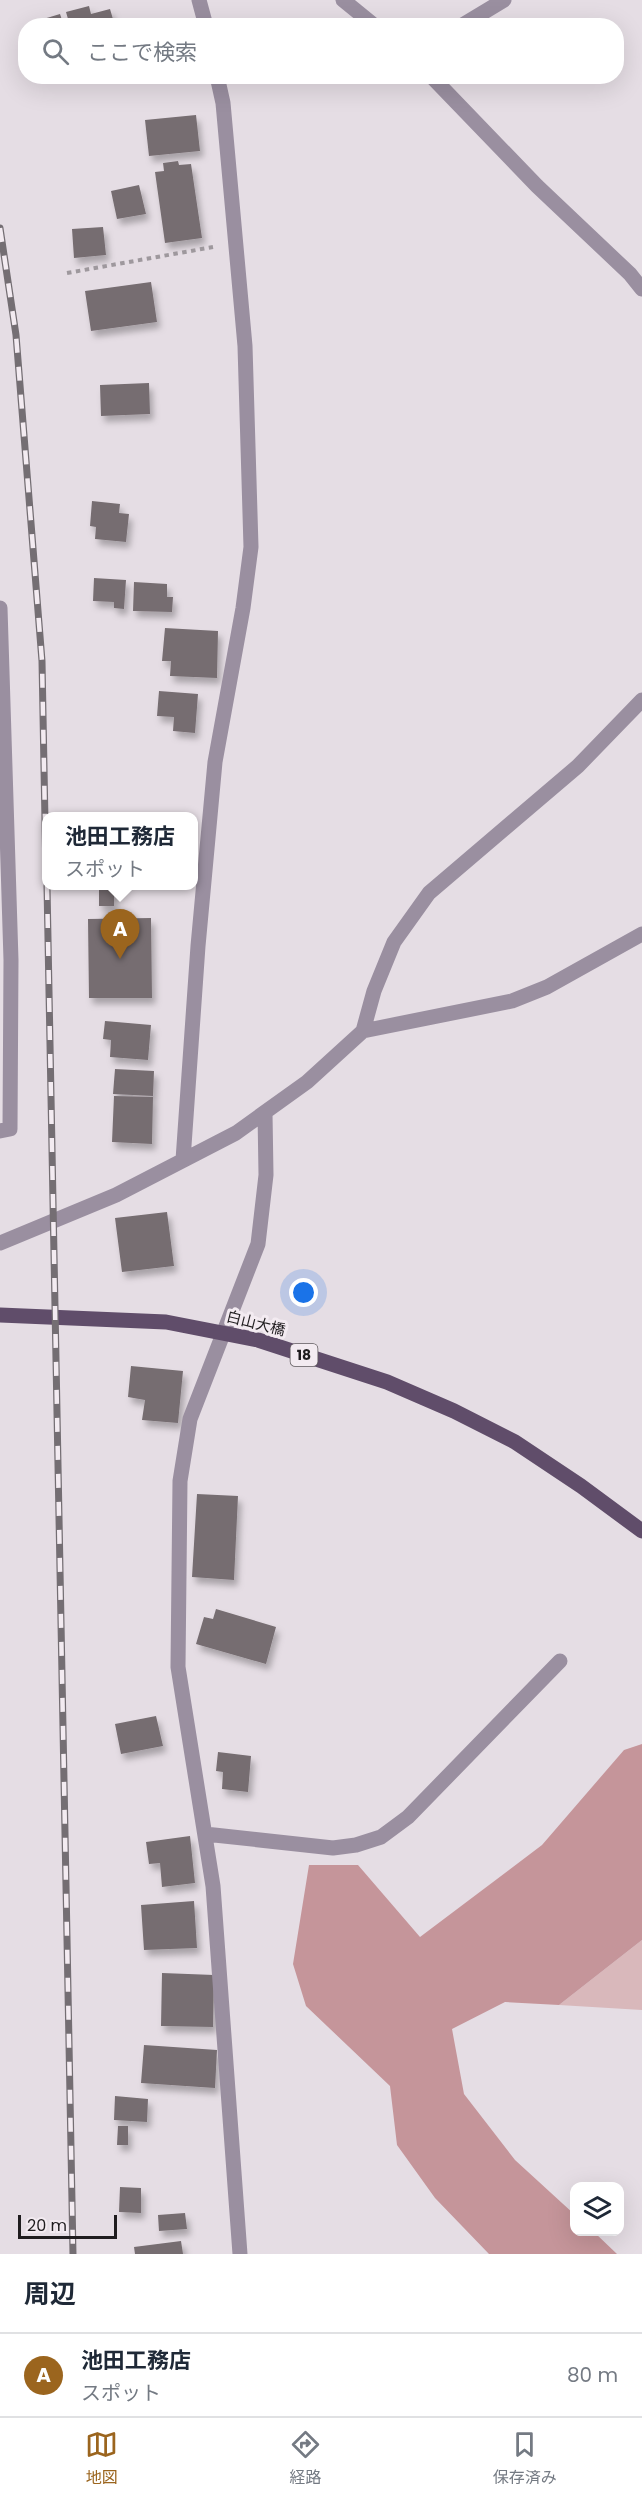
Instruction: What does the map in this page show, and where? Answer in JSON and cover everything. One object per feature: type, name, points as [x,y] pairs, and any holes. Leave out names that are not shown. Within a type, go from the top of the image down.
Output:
[{"type":"main road","name":"白山大橋","points":[[0,1315],[166,1322],[258,1340],[387,1382],[454,1411],[515,1442],[581,1486],[642,1531]]},
{"type":"street","points":[[199,0],[204,18]]},
{"type":"street","points":[[343,0],[365,18]]},
{"type":"street","points":[[474,18],[504,0]]},
{"type":"street","points":[[183,1160],[198,946],[215,762],[243,608],[251,548],[245,346],[224,114],[218,84]]},
{"type":"street","points":[[439,84],[537,186],[630,274],[642,289]]},
{"type":"street","points":[[0,608],[4,794],[11,960],[10,1129],[0,1131]]},
{"type":"street","points":[[363,1031],[374,991],[394,942],[429,893],[578,766],[642,700]]},
{"type":"street","points":[[0,1243],[116,1196],[236,1133],[307,1082],[363,1031],[512,1001],[547,987],[642,934]]},
{"type":"street","points":[[240,2254],[213,1886],[177,1667],[180,1481],[190,1419],[258,1244],[266,1175],[265,1113]]},
{"type":"street","points":[[205,1834],[333,1848],[356,1845],[381,1837],[408,1817],[560,1661]]},
{"type":"path","points":[[67,273],[235,243]]},
{"type":"shaded area","points":[[642,1744],[642,1940],[559,2005],[505,2002],[452,2029],[464,2094],[515,2160],[570,2210],[570,2236],[598,2236],[617,2254],[489,2254],[435,2198],[397,2145],[390,2086],[306,2006],[293,1964],[309,1865],[358,1865],[420,1937],[542,1845],[624,1750]]},
{"type":"shaded area","points":[[642,1940],[642,2010],[559,2005]]},
{"type":"building","points":[[89,6],[91,14],[110,9],[113,18],[68,18],[66,12]]},
{"type":"building","points":[[60,14],[61,18],[47,18]]},
{"type":"building","points":[[196,115],[200,151],[149,156],[145,120]]},
{"type":"building","points":[[178,161],[179,165],[191,164],[202,238],[165,243],[155,172],[164,171],[163,163]]},
{"type":"building","points":[[139,185],[146,214],[117,219],[111,191]]},
{"type":"building","points":[[103,227],[106,255],[74,258],[72,229]]},
{"type":"building","points":[[151,282],[157,322],[91,331],[85,291]]},
{"type":"building","points":[[149,383],[150,414],[101,416],[100,385]]},
{"type":"building","points":[[92,501],[120,504],[119,513],[129,514],[126,542],[95,539],[96,527],[90,526]]},
{"type":"building","points":[[94,578],[126,580],[124,609],[114,608],[114,602],[93,601]]},
{"type":"building","points":[[134,582],[167,584],[167,597],[173,597],[172,612],[133,611]]},
{"type":"building","points":[[165,628],[218,631],[217,678],[170,676],[171,661],[162,661]]},
{"type":"building","points":[[159,691],[198,694],[195,733],[173,731],[174,717],[157,716]]},
{"type":"building","points":[[99,890],[114,890],[114,906],[99,906]]},
{"type":"building","points":[[151,918],[152,998],[89,998],[88,919]]},
{"type":"building","points":[[105,1021],[151,1025],[148,1060],[110,1057],[111,1040],[103,1039]]},
{"type":"building","points":[[115,1069],[154,1071],[153,1096],[113,1094]]},
{"type":"building","points":[[114,1096],[153,1097],[152,1144],[112,1142]]},
{"type":"building","points":[[167,1212],[174,1266],[122,1272],[115,1218]]},
{"type":"building","points":[[131,1366],[183,1371],[178,1423],[142,1420],[145,1400],[128,1397]]},
{"type":"building","points":[[197,1494],[238,1496],[234,1580],[192,1577]]},
{"type":"building","points":[[216,1609],[276,1627],[266,1664],[196,1644],[204,1617],[213,1619]]},
{"type":"building","points":[[156,1716],[163,1746],[121,1754],[115,1724]]},
{"type":"building","points":[[218,1752],[251,1756],[248,1792],[222,1789],[223,1772],[216,1771]]},
{"type":"building","points":[[190,1836],[195,1883],[162,1887],[160,1863],[149,1864],[146,1842]]},
{"type":"building","points":[[194,1901],[197,1948],[144,1950],[141,1905]]},
{"type":"building","points":[[162,1973],[214,1975],[213,2027],[161,2026]]},
{"type":"building","points":[[144,2045],[217,2050],[215,2088],[141,2083]]},
{"type":"building","points":[[115,2096],[148,2099],[147,2122],[114,2120]]},
{"type":"building","points":[[118,2126],[128,2126],[128,2145],[117,2145]]},
{"type":"building","points":[[120,2187],[141,2188],[141,2213],[119,2212]]},
{"type":"building","points":[[185,2213],[187,2229],[159,2231],[158,2215]]},
{"type":"building","points":[[181,2241],[183,2254],[135,2254],[134,2247]]},
{"type":"railway","points":[[0,228],[16,335],[42,661],[45,812]]},
{"type":"railway","points":[[47,890],[73,2254]]},
{"type":"place","name":"池田工務店","points":[[120,959]]}]
